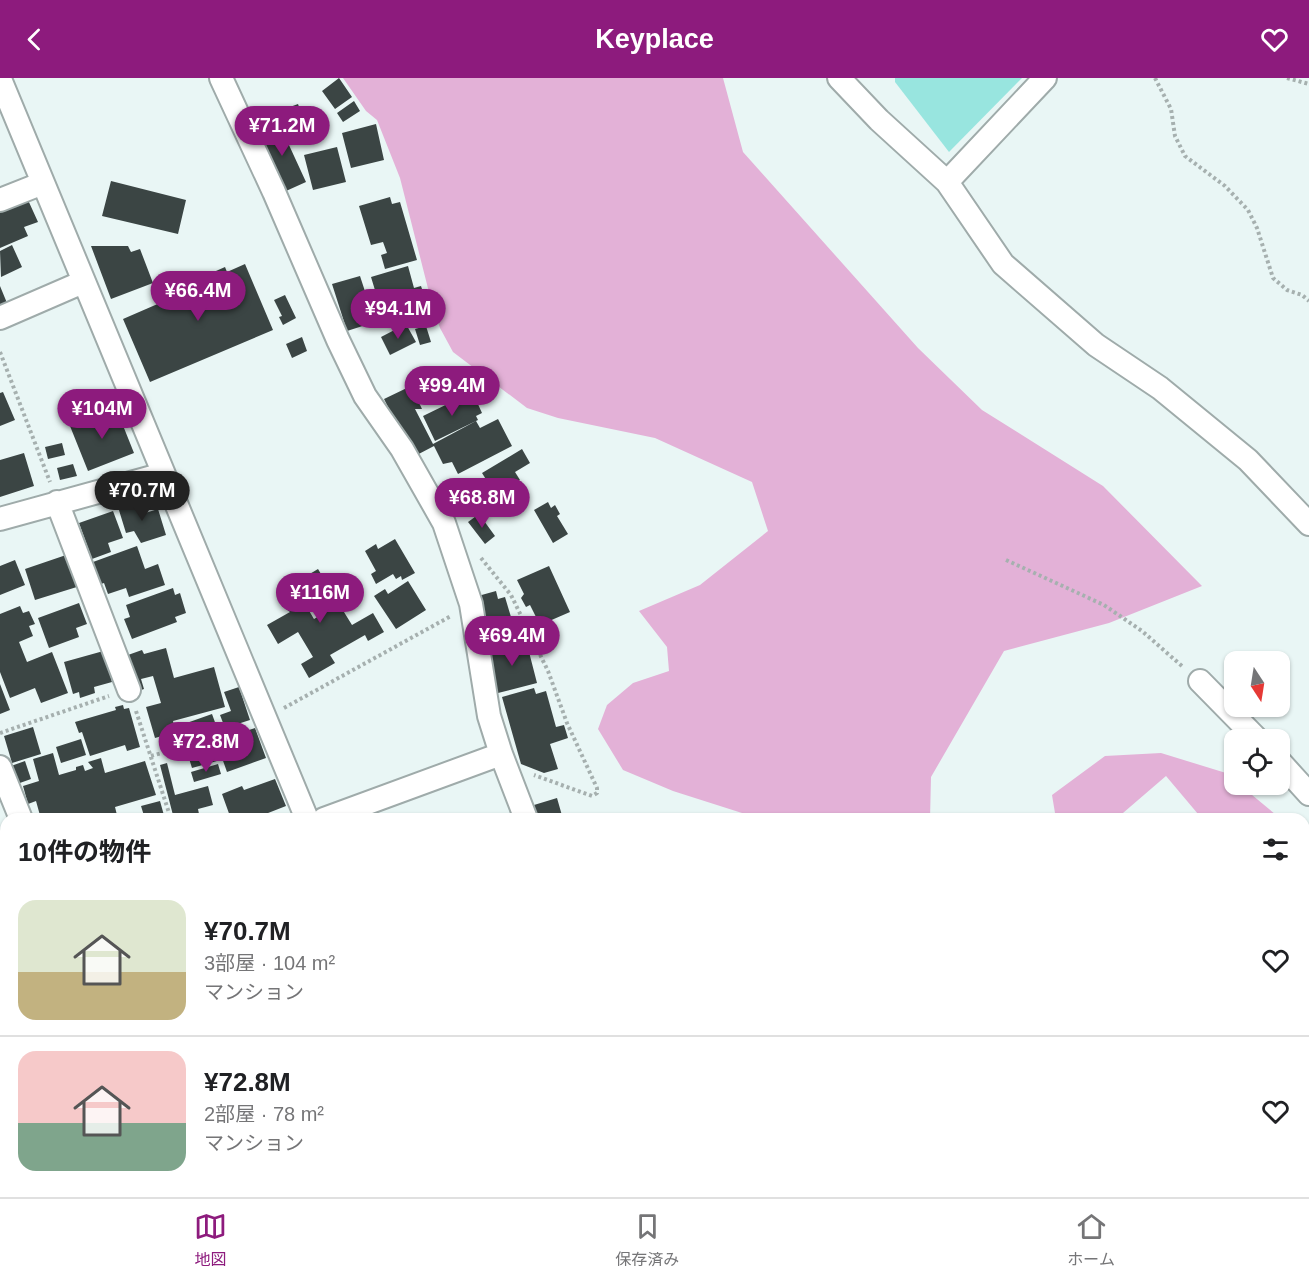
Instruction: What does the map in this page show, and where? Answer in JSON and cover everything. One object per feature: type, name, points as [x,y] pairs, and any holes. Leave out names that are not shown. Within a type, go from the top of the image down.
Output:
[{"type":"street","points":[[221,78],[365,396],[402,449],[444,523],[471,604],[489,716],[502,758],[524,813]]},
{"type":"street","points":[[839,78],[879,120],[947,183],[1003,264],[1096,345],[1160,388],[1248,460],[1309,524]]},
{"type":"street","points":[[947,183],[1045,78]]},
{"type":"street","points":[[0,79],[304,813]]},
{"type":"street","points":[[0,200],[43,183]]},
{"type":"street","points":[[0,318],[83,282]]},
{"type":"street","points":[[0,519],[163,474]]},
{"type":"street","points":[[57,502],[129,690]]},
{"type":"street","points":[[1200,681],[1247,729]]},
{"type":"street","points":[[342,813],[502,758]]},
{"type":"street","points":[[0,767],[19,813]]},
{"type":"street","points":[[1290,773],[1309,794]]},
{"type":"path","points":[[1155,78],[1171,109],[1176,136],[1185,156],[1225,186],[1248,210],[1257,228],[1272,278],[1287,290],[1302,295],[1309,301]]},
{"type":"path","points":[[1287,78],[1309,84]]},
{"type":"path","points":[[0,352],[57,502]]},
{"type":"path","points":[[476,551],[511,595],[548,671],[567,723],[597,788],[597,793],[592,796],[502,758]]},
{"type":"path","points":[[1006,560],[1104,605],[1142,631],[1200,681]]},
{"type":"path","points":[[151,756],[223,736],[265,719],[471,604]]},
{"type":"path","points":[[0,733],[129,690],[169,813]]},
{"type":"shaded area","points":[[343,78],[723,78],[743,152],[918,348],[982,410],[1103,486],[1202,586],[1109,623],[1004,651],[931,777],[930,813],[742,813],[673,791],[623,770],[598,729],[607,705],[633,683],[669,671],[667,647],[639,611],[700,585],[768,531],[752,482],[655,438],[558,418],[527,408],[453,352],[434,312],[400,178],[377,120],[366,111]]},
{"type":"shaded area","points":[[1161,753],[1224,772],[1224,795],[1252,795],[1274,813],[1197,813],[1166,776],[1123,813],[1055,813],[1052,795],[1105,756]]},
{"type":"water","points":[[895,78],[1022,78],[949,152],[895,82]]},
{"type":"building","points":[[339,78],[352,97],[335,109],[322,91]]},
{"type":"building","points":[[354,101],[360,111],[343,122],[337,113]]},
{"type":"building","points":[[298,104],[303,118],[288,124],[282,110]]},
{"type":"building","points":[[275,123],[280,134],[283,132],[306,182],[286,191],[258,130]]},
{"type":"building","points":[[376,124],[384,160],[351,168],[342,133]]},
{"type":"building","points":[[337,147],[346,182],[313,190],[304,155]]},
{"type":"building","points":[[111,181],[186,200],[178,234],[102,216]]},
{"type":"building","points":[[390,197],[392,204],[400,202],[417,260],[385,269],[381,255],[387,253],[383,242],[371,245],[359,206]]},
{"type":"building","points":[[28,200],[38,222],[24,227],[28,236],[0,248],[0,211]]},
{"type":"building","points":[[12,245],[22,267],[1,277],[0,251]]},
{"type":"building","points":[[91,246],[128,246],[131,252],[140,249],[153,283],[111,299]]},
{"type":"building","points":[[245,264],[273,330],[150,382],[123,319],[176,296],[173,290],[225,267],[227,272]]},
{"type":"building","points":[[408,266],[414,288],[421,286],[428,307],[384,320],[371,277]]},
{"type":"building","points":[[360,276],[375,322],[347,331],[332,284]]},
{"type":"building","points":[[0,286],[7,303],[0,305]]},
{"type":"building","points":[[285,295],[296,318],[283,325],[279,317],[282,316],[274,300]]},
{"type":"building","points":[[406,324],[416,342],[390,355],[381,337]]},
{"type":"building","points":[[426,326],[431,342],[420,345],[415,329]]},
{"type":"building","points":[[302,337],[307,351],[292,358],[286,344]]},
{"type":"building","points":[[411,386],[422,409],[415,409],[433,444],[476,421],[480,428],[498,419],[512,446],[458,474],[452,462],[443,464],[434,446],[413,457],[384,399]]},
{"type":"building","points":[[3,392],[15,420],[0,426],[0,393]]},
{"type":"building","points":[[468,394],[473,404],[477,402],[482,413],[476,416],[478,420],[435,441],[423,416]]},
{"type":"building","points":[[116,408],[134,453],[88,471],[70,426]]},
{"type":"building","points":[[62,443],[65,455],[48,459],[45,447]]},
{"type":"building","points":[[522,449],[530,463],[515,472],[520,480],[501,491],[496,486],[492,489],[482,473]]},
{"type":"building","points":[[24,453],[34,486],[0,497],[0,460]]},
{"type":"building","points":[[73,464],[77,476],[60,480],[57,468]]},
{"type":"building","points":[[138,500],[142,514],[158,509],[166,535],[141,543],[134,531],[126,533],[118,507]]},
{"type":"building","points":[[548,502],[551,508],[555,505],[560,514],[557,516],[568,534],[553,543],[534,510]]},
{"type":"building","points":[[113,511],[123,538],[108,543],[111,552],[92,559],[79,523]]},
{"type":"building","points":[[479,514],[495,536],[485,544],[468,522]]},
{"type":"building","points":[[395,539],[415,573],[402,580],[401,576],[396,579],[393,574],[376,584],[371,574],[376,571],[365,551],[376,544],[378,549]]},
{"type":"building","points":[[137,546],[145,569],[158,564],[165,585],[129,597],[126,588],[108,594],[104,583],[101,584],[93,562]]},
{"type":"building","points":[[69,554],[80,586],[35,600],[25,569]]},
{"type":"building","points":[[15,560],[25,585],[0,595],[0,566]]},
{"type":"building","points":[[549,566],[570,612],[540,625],[530,605],[526,607],[521,598],[524,594],[517,580]]},
{"type":"building","points":[[318,569],[333,594],[308,609],[314,619],[339,604],[352,625],[373,613],[384,632],[368,641],[365,635],[330,655],[335,663],[309,678],[301,664],[313,657],[298,632],[278,644],[267,625],[290,612],[282,606],[295,599],[288,587]]},
{"type":"building","points":[[408,581],[426,610],[396,629],[374,596],[385,589],[388,594]]},
{"type":"building","points":[[173,588],[175,595],[180,593],[186,613],[175,617],[177,622],[132,639],[124,619],[130,617],[126,605]]},
{"type":"building","points":[[496,591],[498,599],[505,597],[511,617],[486,624],[478,596]]},
{"type":"building","points":[[79,603],[87,624],[76,628],[79,637],[49,648],[38,618]]},
{"type":"building","points":[[20,606],[23,613],[29,611],[35,624],[29,626],[33,636],[19,642],[27,662],[52,652],[68,693],[41,703],[35,688],[10,698],[0,672],[0,614]]},
{"type":"building","points":[[514,621],[518,638],[492,645],[488,627]]},
{"type":"building","points":[[518,642],[520,650],[528,648],[537,683],[498,693],[487,650]]},
{"type":"building","points":[[166,648],[174,678],[214,667],[225,707],[173,721],[176,732],[155,738],[146,707],[161,703],[153,676],[141,679],[144,689],[138,691],[128,655],[142,650],[144,654]]},
{"type":"building","points":[[107,650],[112,682],[94,687],[95,693],[80,698],[79,692],[73,694],[64,662]]},
{"type":"building","points":[[0,684],[10,710],[0,714]]},
{"type":"building","points":[[239,687],[250,720],[225,728],[220,715],[231,711],[224,692]]},
{"type":"building","points":[[534,688],[536,694],[546,691],[556,727],[564,725],[568,738],[550,744],[558,769],[544,773],[521,764],[502,697]]},
{"type":"building","points":[[123,705],[124,709],[129,708],[140,747],[127,751],[125,745],[90,756],[82,732],[79,733],[75,722],[116,710],[115,707]]},
{"type":"building","points":[[212,714],[216,725],[185,736],[181,725]]},
{"type":"building","points":[[33,727],[41,754],[12,763],[4,736]]},
{"type":"building","points":[[255,728],[266,758],[227,772],[216,741]]},
{"type":"building","points":[[81,739],[86,755],[61,763],[56,747]]},
{"type":"building","points":[[213,745],[217,761],[192,768],[187,752]]},
{"type":"building","points":[[53,753],[59,775],[76,770],[76,767],[83,765],[85,771],[93,768],[88,762],[101,758],[105,773],[145,761],[156,795],[115,807],[116,813],[39,813],[36,801],[28,804],[23,786],[39,781],[33,759]]},
{"type":"building","points":[[25,761],[31,779],[17,784],[11,766]]},
{"type":"building","points":[[167,763],[175,795],[208,786],[213,805],[198,809],[199,813],[172,813],[160,765]]},
{"type":"building","points":[[218,764],[221,774],[194,782],[191,772]]},
{"type":"building","points":[[275,779],[286,806],[268,813],[229,813],[222,794],[242,786],[244,790]]},
{"type":"building","points":[[557,798],[561,813],[536,813],[534,805]]},
{"type":"building","points":[[160,801],[163,813],[143,813],[141,806]]}]
